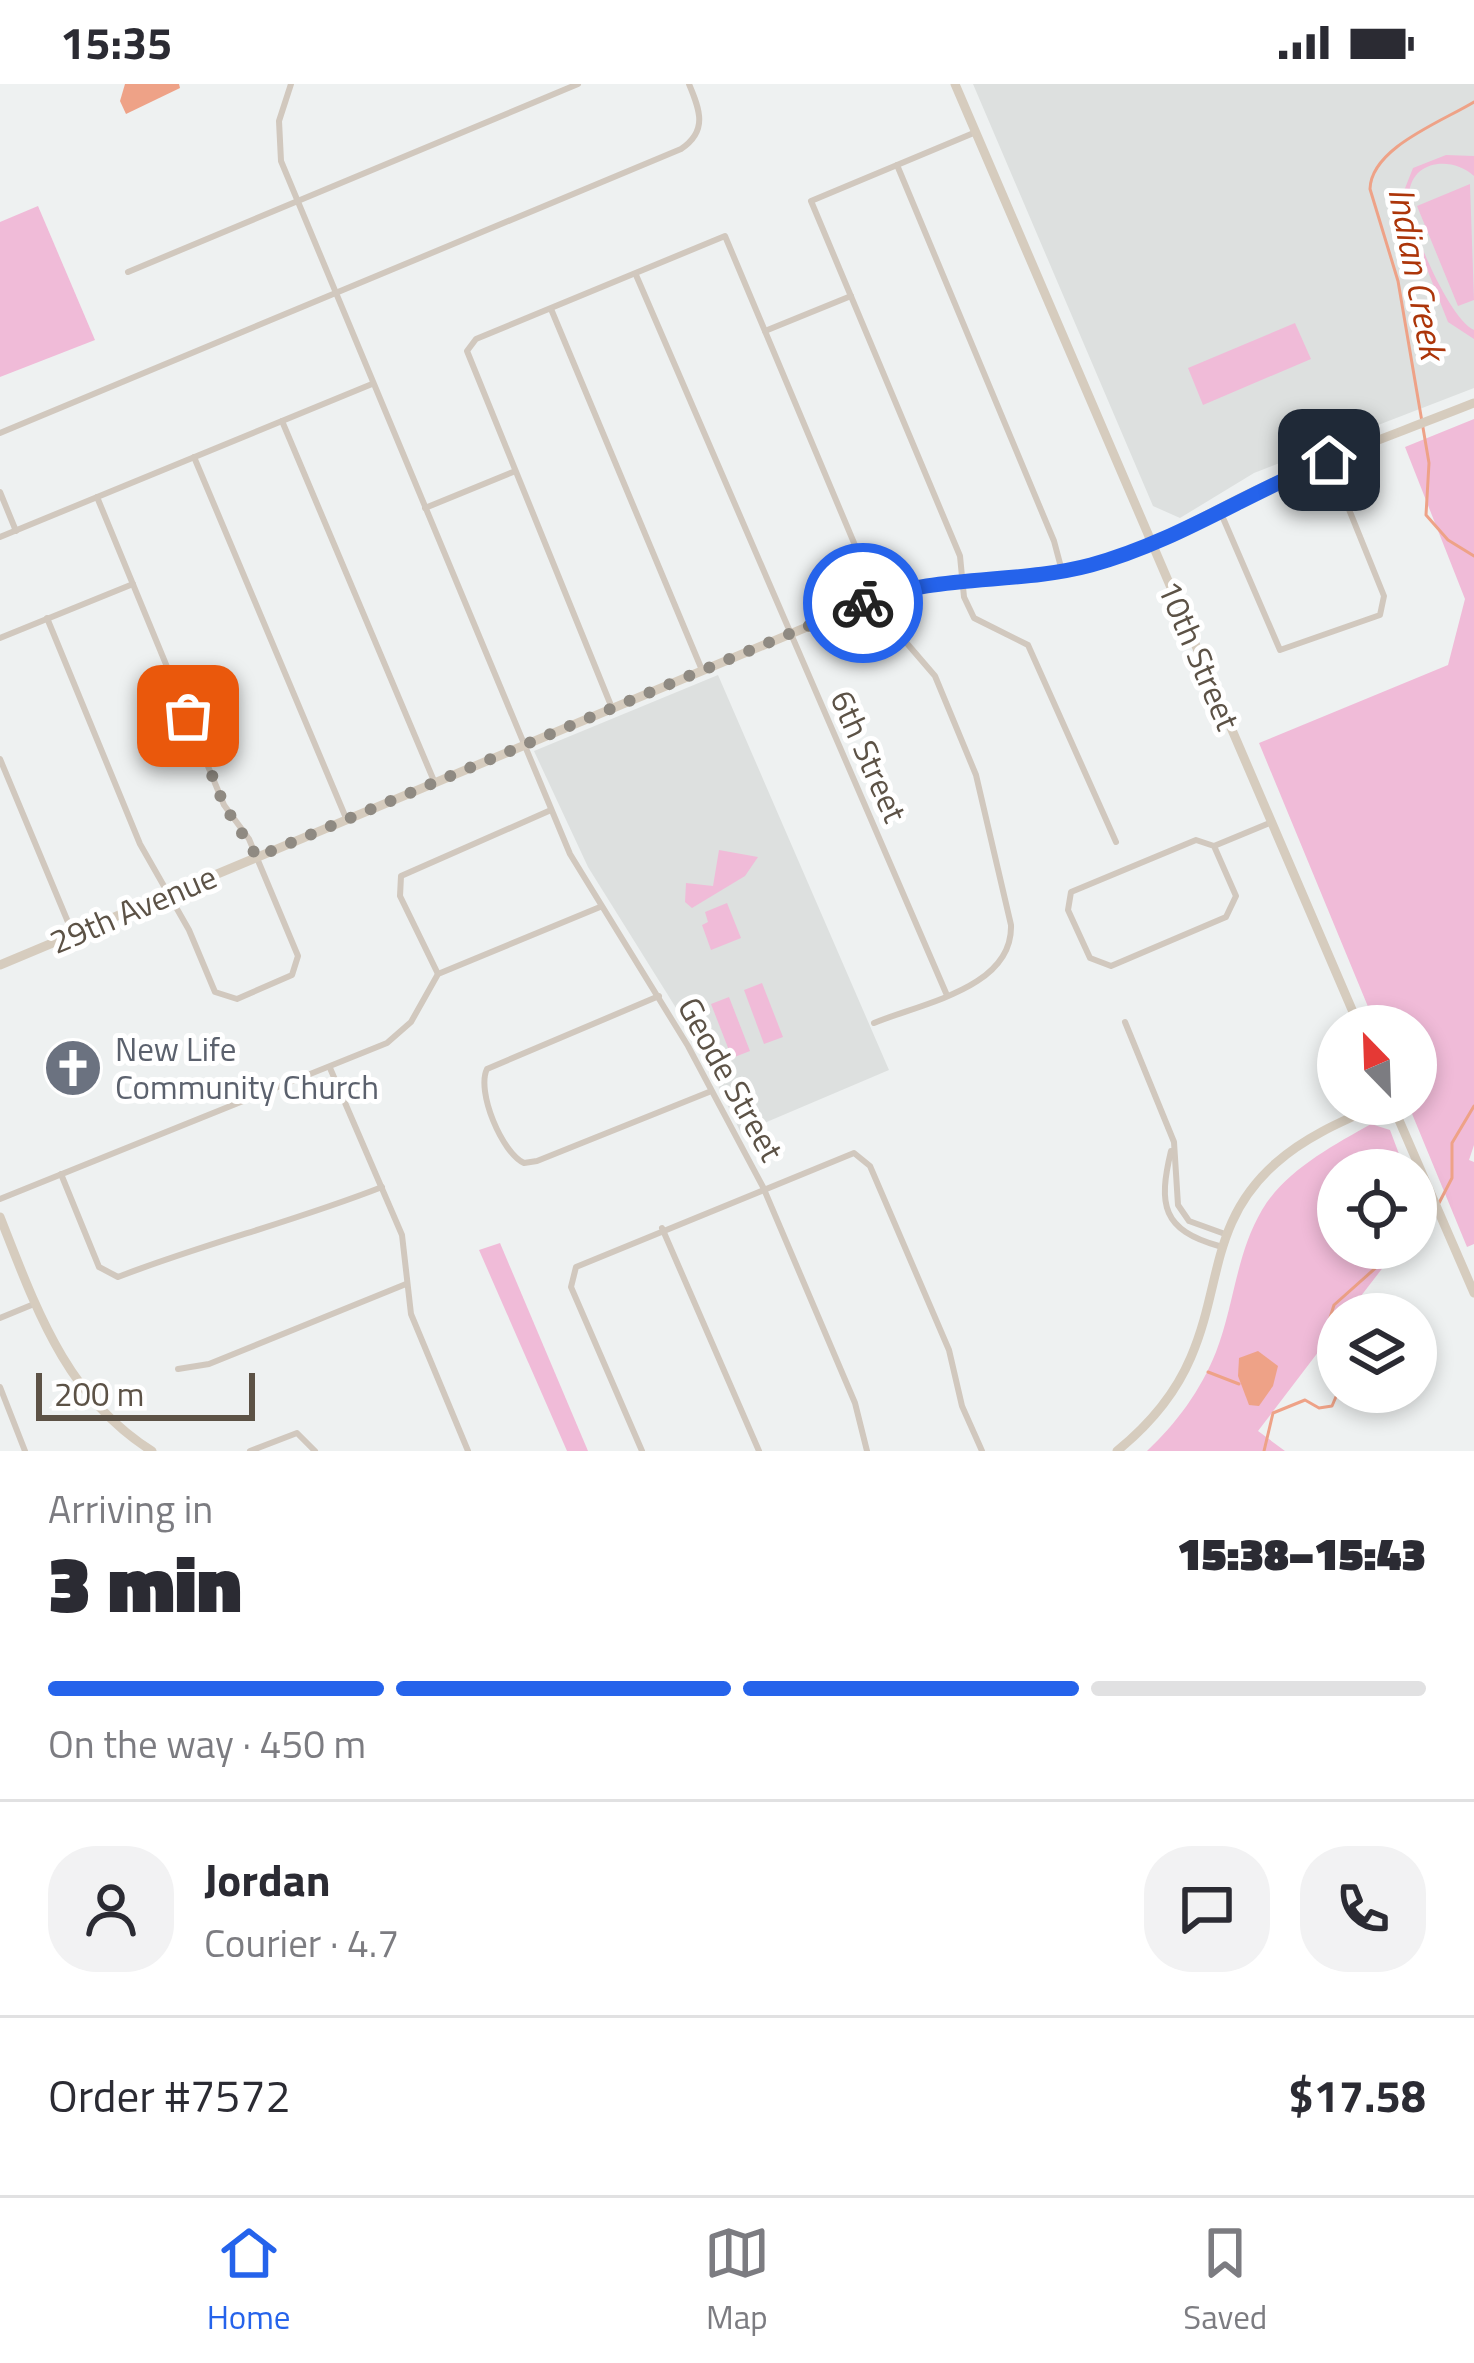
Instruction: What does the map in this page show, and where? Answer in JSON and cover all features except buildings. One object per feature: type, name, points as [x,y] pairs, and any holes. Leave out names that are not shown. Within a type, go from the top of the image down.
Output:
[{"type":"street","name":"Geode Street","points":[[291,84],[278,140],[296,200],[551,810],[601,907],[658,996],[763,1187],[855,1403],[867,1451]]},
{"type":"street","points":[[128,272],[578,84]]},
{"type":"street","points":[[0,433],[681,149],[695,137],[701,121],[689,84]]},
{"type":"street","name":"10th Street","points":[[955,84],[1350,1005]]},
{"type":"street","points":[[976,132],[811,201],[960,556],[964,597],[974,618],[1014,635],[1036,658],[1116,842]]},
{"type":"street","points":[[897,165],[1054,541],[1062,571]]},
{"type":"street","points":[[612,708],[467,351],[476,339],[725,236],[876,598],[894,632],[935,676],[968,755],[1011,925],[1003,963],[989,976],[874,1023]]},
{"type":"street","name":"6th Street","points":[[635,273],[946,993]]},
{"type":"street","points":[[765,331],[851,296]]},
{"type":"street","points":[[551,309],[702,670]]},
{"type":"street","points":[[0,537],[372,384]]},
{"type":"street","name":"29th Avenue","points":[[0,964],[876,598],[965,580],[1062,571],[1151,545],[1329,460],[1474,403]]},
{"type":"street","points":[[282,421],[434,781]]},
{"type":"street","points":[[194,457],[346,818]]},
{"type":"street","points":[[1220,511],[1280,650],[1380,615],[1384,596],[1329,460]]},
{"type":"street","points":[[425,508],[514,472]]},
{"type":"street","points":[[0,492],[16,530]]},
{"type":"street","points":[[47,619],[140,844],[220,998],[237,999],[292,976],[298,956],[257,857],[224,805],[97,497]]},
{"type":"street","points":[[0,638],[133,584]]},
{"type":"street","points":[[0,759],[73,934]]},
{"type":"street","points":[[438,974],[400,896],[401,876],[551,810]]},
{"type":"street","points":[[1214,846],[1236,896],[1226,917],[1111,966],[1090,958],[1069,910],[1072,892],[1196,840],[1214,846],[1271,822]]},
{"type":"street","points":[[0,1199],[402,1034],[438,974],[601,907]]},
{"type":"street","points":[[658,996],[487,1069],[483,1088],[508,1149],[524,1163],[709,1092]]},
{"type":"street","points":[[1125,1022],[1174,1142],[1178,1205],[1190,1220],[1225,1234]]},
{"type":"street","points":[[330,1067],[402,1234],[406,1283],[418,1334],[468,1451]]},
{"type":"street","points":[[1117,1451],[1162,1407],[1186,1368],[1219,1246],[1247,1194],[1275,1164],[1334,1125]]},
{"type":"street","points":[[1401,1125],[1447,1232],[1469,1266],[1474,1293]]},
{"type":"street","points":[[1174,1142],[1163,1189],[1170,1216],[1182,1232],[1219,1246]]},
{"type":"street","points":[[642,1451],[571,1276],[585,1260],[843,1154],[865,1158],[949,1350],[962,1406],[982,1451]]},
{"type":"street","points":[[61,1174],[99,1267],[118,1277],[202,1245],[286,1226],[382,1186]]},
{"type":"street","points":[[0,1217],[64,1365],[92,1402],[152,1451]]},
{"type":"street","points":[[662,1228],[759,1451]]},
{"type":"street","points":[[178,1369],[209,1364],[406,1283]]},
{"type":"street","points":[[0,1318],[34,1304]]},
{"type":"street","points":[[0,1388],[25,1451]]},
{"type":"street","points":[[250,1451],[297,1433],[316,1451]]},
{"type":"shaded area","points":[[125,84],[179,84],[180,88],[126,114],[120,101]]},
{"type":"shaded area","points":[[973,84],[1474,84],[1474,388],[1254,473],[1180,518],[1153,506]]},
{"type":"shaded area","points":[[1446,155],[1474,156],[1474,176],[1455,165],[1425,168],[1412,183],[1410,208],[1431,269],[1453,308],[1474,330],[1474,339],[1448,322],[1400,201],[1413,168]]},
{"type":"shaded area","points":[[1470,184],[1474,300],[1458,306],[1417,206]]},
{"type":"shaded area","points":[[38,206],[95,340],[0,377],[0,222]]},
{"type":"shaded area","points":[[1295,323],[1311,359],[1203,405],[1188,368]]},
{"type":"shaded area","points":[[1474,419],[1474,1145],[1469,1160],[1474,1162],[1474,1244],[1467,1247],[1437,1174],[1437,1149],[1427,1149],[1417,1125],[1437,1125],[1437,1005],[1367,1005],[1259,743],[1448,665],[1465,599],[1405,447]]},
{"type":"shaded area","points":[[718,675],[889,1070],[741,1133],[696,1040],[588,867],[534,751]]},
{"type":"shaded area","points":[[719,850],[758,857],[745,876],[692,908],[685,902],[686,883],[713,886]]},
{"type":"shaded area","points":[[727,903],[741,938],[711,950],[702,925],[708,922],[705,912]]},
{"type":"shaded area","points":[[762,983],[783,1037],[764,1044],[744,990]]},
{"type":"shaded area","points":[[729,997],[750,1051],[732,1058],[711,1004]]},
{"type":"shaded area","points":[[1374,1125],[1390,1130],[1397,1149],[1328,1149]]},
{"type":"shaded area","points":[[1317,1157],[1317,1269],[1382,1269],[1363,1293],[1317,1293],[1317,1354],[1258,1431],[1285,1451],[1147,1451],[1187,1406],[1210,1366],[1253,1227],[1272,1196]]},
{"type":"shaded area","points":[[500,1243],[588,1451],[567,1451],[479,1250]]},
{"type":"shaded area","points":[[1258,1351],[1278,1366],[1273,1386],[1259,1406],[1249,1405],[1238,1376],[1239,1358]]},
{"type":"waterway","name":"Indian Creek","points":[[1474,102],[1395,149],[1373,174],[1370,189],[1398,281],[1429,463],[1426,515],[1448,540],[1474,556]]},
{"type":"waterway","name":"Indian Creek","points":[[1439,1203],[1452,1178],[1452,1143],[1474,1106]]},
{"type":"waterway","name":"Indian Creek","points":[[1347,1293],[1374,1269]]},
{"type":"waterway","points":[[1208,1372],[1239,1384]]},
{"type":"waterway","name":"Indian Creek","points":[[1264,1451],[1273,1413],[1305,1400],[1317,1407]]},
{"type":"way so far","points":[[188,716],[224,805],[257,857],[863,603]]},
{"type":"place","name":"New Life Community Church","points":[[73,1068]]},
{"type":"route","points":[[863,603],[934,584],[1031,576],[1116,557],[1329,460]]}]
